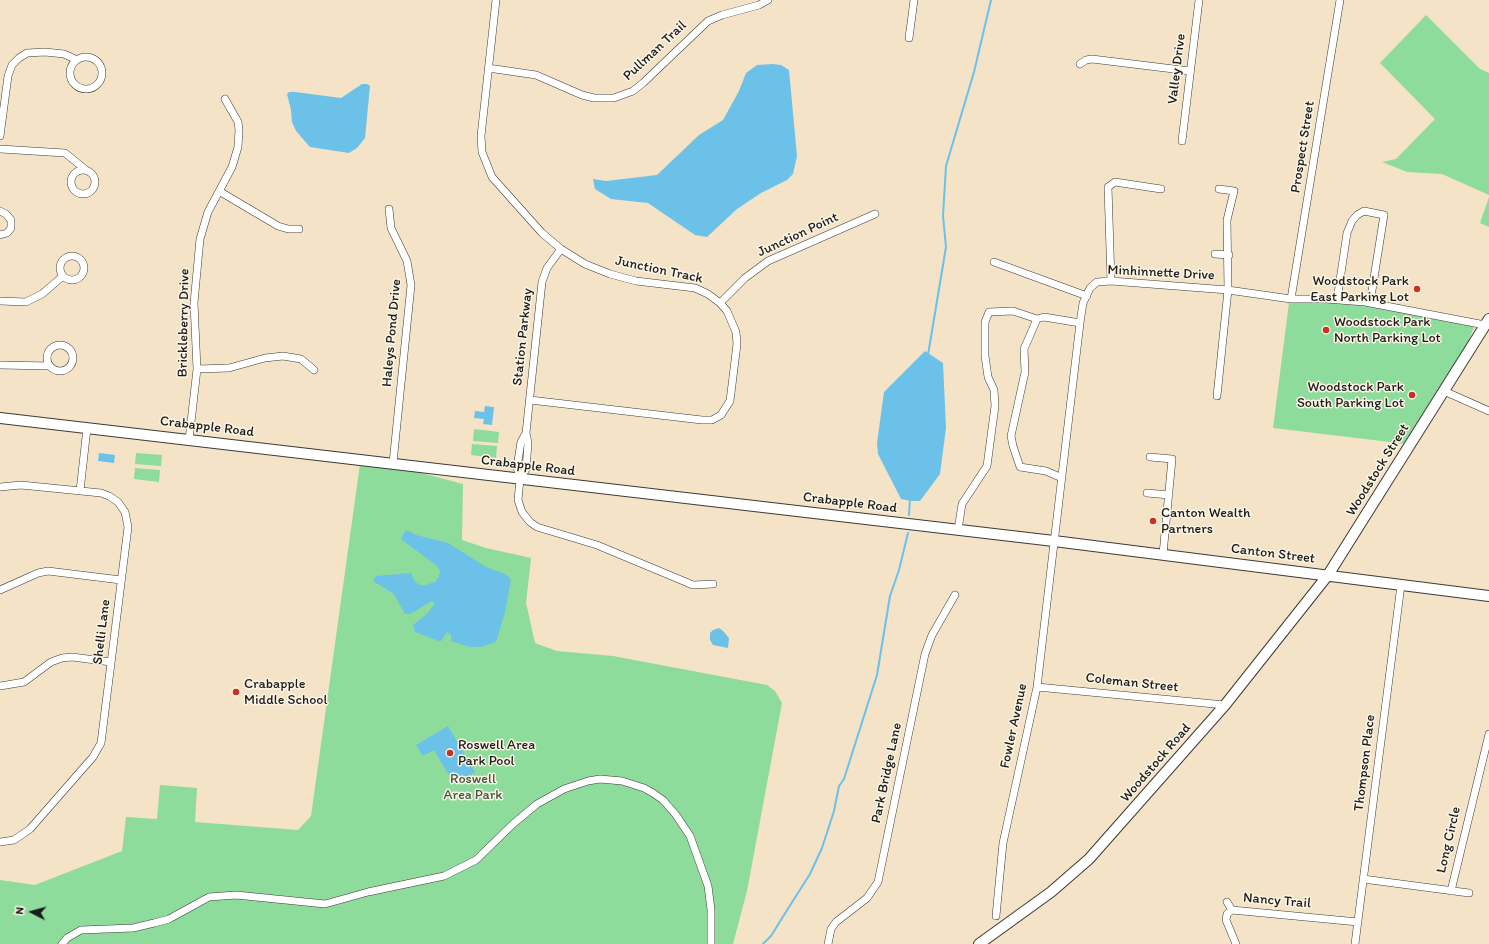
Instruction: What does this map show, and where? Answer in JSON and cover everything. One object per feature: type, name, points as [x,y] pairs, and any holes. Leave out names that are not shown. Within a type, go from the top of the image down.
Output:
[{"type":"street","name":"Junction Track","points":[[496,0],[481,136],[486,165],[500,187],[542,233],[561,249],[585,264],[610,274],[636,281],[695,288],[708,294],[720,303],[733,322],[737,344],[730,401],[721,415],[712,420],[530,400]]},
{"type":"street","name":"Pullman Trail","points":[[488,68],[536,75],[582,95],[594,98],[614,98],[633,91],[643,83],[708,21],[722,15],[760,5],[768,0]]},
{"type":"street","points":[[909,38],[914,0]]},
{"type":"street","name":"Valley Drive","points":[[1182,141],[1199,0]]},
{"type":"street","name":"Prospect Street","points":[[1291,299],[1340,0]]},
{"type":"street","points":[[0,136],[8,76],[12,65],[19,58],[27,53],[45,52],[64,54],[76,60],[89,57],[99,64],[102,76],[95,86],[83,89],[73,82],[70,70],[76,60]]},
{"type":"street","points":[[1080,64],[1086,60],[1092,59],[1190,71]]},
{"type":"street","name":"Brickleberry Drive","points":[[189,440],[198,369],[194,303],[203,227],[219,191],[232,167],[238,147],[238,122],[225,99]]},
{"type":"street","points":[[0,149],[65,153],[86,170]]},
{"type":"street","points":[[1111,281],[1108,187],[1115,182],[1161,189]]},
{"type":"street","points":[[1217,396],[1228,290],[1229,255],[1227,220],[1234,191],[1219,189]]},
{"type":"street","points":[[219,191],[278,226],[288,229],[299,229]]},
{"type":"street","name":"Haleys Pond Drive","points":[[389,209],[391,228],[407,261],[411,284],[393,463]]},
{"type":"street","points":[[0,211],[6,214],[11,220],[11,228],[7,233],[0,235]]},
{"type":"street","points":[[1337,300],[1347,233],[1352,221],[1357,215],[1364,211],[1384,215],[1370,303]]},
{"type":"street","name":"Junction Point","points":[[720,303],[745,278],[768,261],[875,214]]},
{"type":"street","name":"Station Parkway","points":[[561,249],[547,268],[542,282],[526,433],[528,443],[526,469],[520,479],[518,492],[520,506],[525,517],[537,527],[597,545],[693,585],[713,584]]},
{"type":"street","points":[[1215,254],[1229,255]]},
{"type":"street","points":[[994,262],[1087,296]]},
{"type":"street","points":[[0,301],[26,302],[42,294],[63,276]]},
{"type":"street","name":"Minhinnette Drive","points":[[1054,541],[1083,303],[1090,288],[1097,282],[1111,281],[1228,290],[1291,299],[1337,300],[1370,303],[1487,322]]},
{"type":"street","points":[[958,530],[962,504],[987,466],[995,406],[994,390],[988,377],[985,356],[985,322],[989,312],[1013,312],[1037,319],[1044,317],[1080,323]]},
{"type":"street","points":[[1037,319],[1024,349],[1025,372],[1023,388],[1011,436],[1016,461],[1020,467],[1046,471],[1062,478]]},
{"type":"street","name":"Woodstock Street","points":[[1328,575],[1487,322]]},
{"type":"street","points":[[198,369],[229,368],[265,358],[283,356],[301,359],[314,370]]},
{"type":"street","points":[[0,365],[50,366]]},
{"type":"street","points":[[1444,391],[1489,411]]},
{"type":"street","name":"Crabapple Road","points":[[0,418],[1054,541]]},
{"type":"street","points":[[80,491],[87,428]]},
{"type":"street","points":[[1150,457],[1172,459],[1163,554]]},
{"type":"street","name":"Shelli Lane","points":[[0,487],[21,485],[80,491],[109,496],[118,502],[125,512],[128,527],[102,735],[98,750],[30,829],[14,840],[0,842]]},
{"type":"street","points":[[1147,493],[1169,495]]},
{"type":"street","name":"Canton Street","points":[[1054,541],[1489,596]]},
{"type":"street","name":"Fowler Avenue","points":[[996,916],[1003,843],[1037,687],[1054,541]]},
{"type":"street","points":[[0,590],[38,573],[48,571],[122,580]]},
{"type":"street","name":"Woodstock Road","points":[[979,944],[1051,892],[1089,859],[1224,705],[1328,575]]},
{"type":"street","name":"Thompson Place","points":[[1355,944],[1401,585]]},
{"type":"street","name":"Park Bridge Lane","points":[[828,944],[831,929],[836,922],[867,898],[878,882],[925,654],[932,635],[955,595]]},
{"type":"street","points":[[0,686],[24,682],[51,662],[62,658],[72,657],[111,662]]},
{"type":"street","name":"Coleman Street","points":[[1037,687],[1224,705]]},
{"type":"street","name":"Long Circle","points":[[1363,879],[1451,891],[1489,734]]},
{"type":"street","points":[[62,944],[67,938],[81,930],[133,928],[169,919],[209,897],[236,895],[325,904],[368,892],[444,876],[476,860],[512,824],[537,804],[564,789],[588,781],[600,780],[622,781],[644,788],[663,800],[676,815],[690,836],[708,886],[711,910],[711,944]]},
{"type":"street","points":[[1451,891],[1469,893]]},
{"type":"street","points":[[1227,902],[1232,910]]},
{"type":"street","name":"Nancy Trail","points":[[1236,944],[1226,920],[1227,914],[1232,910],[1358,922]]},
{"type":"green space","points":[[1426,15],[1480,69],[1489,73],[1489,195],[1442,174],[1407,172],[1382,162],[1396,159],[1435,119],[1380,63]]},
{"type":"green space","points":[[1489,197],[1489,227],[1480,223]]},
{"type":"green space","points":[[1290,295],[1332,299],[1476,322],[1466,347],[1415,445],[1273,428]]},
{"type":"green space","points":[[474,429],[499,432],[498,443],[473,441]]},
{"type":"green space","points":[[472,444],[497,446],[496,458],[471,455]]},
{"type":"green space","points":[[136,453],[162,455],[161,466],[135,464]]},
{"type":"green space","name":"Roswell Area Park","points":[[361,457],[463,484],[462,540],[486,548],[531,558],[526,603],[535,643],[557,651],[613,656],[767,685],[775,691],[782,703],[747,891],[733,944],[0,944],[0,880],[35,885],[122,851],[126,817],[157,819],[160,785],[197,788],[195,822],[298,830],[311,816]]},
{"type":"green space","points":[[135,468],[160,470],[159,482],[134,479]]},
{"type":"water","points":[[757,65],[781,65],[789,70],[797,156],[793,174],[787,180],[761,193],[737,209],[707,237],[695,235],[648,203],[611,199],[595,189],[593,179],[606,181],[657,175],[699,135],[723,120],[739,91],[746,73]]},
{"type":"water","points":[[362,84],[367,84],[370,86],[365,138],[357,148],[349,153],[310,147],[296,131],[292,122],[287,94],[289,92],[295,92],[341,98]]},
{"type":"water","points":[[925,351],[943,363],[946,428],[940,474],[920,501],[911,501],[901,499],[878,454],[877,443],[884,392]]},
{"type":"water","points":[[485,406],[494,407],[492,425],[483,424],[484,419],[474,418],[475,411],[484,412]]},
{"type":"water","points":[[99,453],[115,455],[114,463],[98,461]]},
{"type":"water","points":[[405,531],[448,543],[486,567],[505,574],[511,579],[505,612],[496,642],[481,647],[470,647],[451,641],[451,635],[447,632],[441,641],[439,641],[415,632],[413,625],[428,613],[435,603],[432,601],[410,614],[405,614],[394,594],[373,581],[376,576],[411,573],[415,582],[420,585],[425,585],[435,582],[439,577],[440,571],[437,566],[401,539]]},
{"type":"water","points":[[719,628],[729,638],[728,648],[713,645],[710,640],[710,633]]},
{"type":"water","name":"Roswell Area Park Pool","points":[[448,726],[475,772],[454,784],[434,750],[423,756],[416,745]]},
{"type":"waterway","points":[[928,355],[946,247],[943,216],[946,166],[974,72],[991,0]]},
{"type":"waterway","points":[[909,515],[910,498]]},
{"type":"waterway","points":[[763,944],[771,936],[810,874],[822,848],[834,811],[839,786],[844,779],[877,675],[890,596],[899,570],[908,533]]},
{"type":"place","name":"Woodstock Park East Parking Lot","points":[[1417,289]]},
{"type":"place","name":"Woodstock Park North Parking Lot","points":[[1326,330]]},
{"type":"place","name":"Woodstock Park South Parking Lot","points":[[1412,395]]},
{"type":"place","name":"Canton Wealth Partners","points":[[1153,521]]},
{"type":"place","name":"Crabapple Middle School","points":[[236,692]]},
{"type":"place","name":"Roswell Area Park Pool","points":[[450,753]]}]
